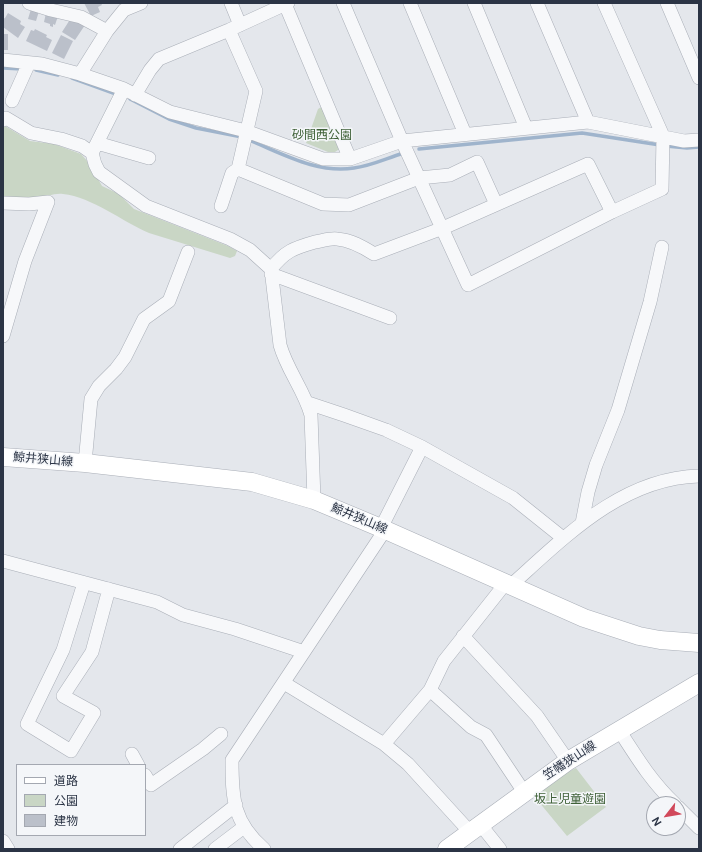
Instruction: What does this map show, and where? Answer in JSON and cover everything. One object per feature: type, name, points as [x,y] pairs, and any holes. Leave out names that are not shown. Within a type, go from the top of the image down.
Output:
[{"type":"main road","name":"鯨井狭山線","points":[[3,457],[85,463],[252,482],[314,500],[584,618],[639,636],[660,640],[699,643]]},
{"type":"main road","name":"笠幡狭山線","points":[[447,849],[568,761],[699,683]]},
{"type":"street","points":[[30,3],[50,6],[81,17],[107,31]]},
{"type":"street","points":[[80,74],[122,7],[141,3]]},
{"type":"street","points":[[221,206],[232,173],[238,169],[256,91],[235,28],[231,3]]},
{"type":"street","points":[[343,3],[402,141],[468,284],[612,212],[662,189],[663,136],[604,3]]},
{"type":"street","points":[[410,3],[465,134]]},
{"type":"street","points":[[474,3],[526,128]]},
{"type":"street","points":[[537,3],[588,122]]},
{"type":"street","points":[[666,3],[699,78]]},
{"type":"street","points":[[350,159],[287,4],[235,28],[160,59],[130,92],[95,148],[95,164],[99,172],[146,206],[230,239],[250,250],[271,271],[390,318]]},
{"type":"street","points":[[3,60],[42,64],[80,74],[130,92],[170,112],[246,131],[323,159],[350,159],[402,141],[588,122],[684,141],[699,140]]},
{"type":"street","points":[[29,63],[8,101],[4,119],[31,133],[62,139],[82,146],[149,158]]},
{"type":"street","points":[[238,169],[323,204],[349,205],[419,178],[450,174],[477,162],[496,204]]},
{"type":"street","points":[[314,500],[312,430],[308,403],[283,357],[280,345],[271,271],[279,259],[294,248],[336,238],[357,244],[374,254],[443,228],[588,164],[612,212]]},
{"type":"street","points":[[3,203],[29,204],[48,202],[25,261],[4,329]]},
{"type":"street","points":[[582,523],[588,492],[596,465],[618,410],[650,302],[662,247]]},
{"type":"street","points":[[85,463],[91,399],[95,391],[125,357],[144,319],[169,300],[188,252]]},
{"type":"street","points":[[308,403],[386,430],[422,447],[514,498],[564,538]]},
{"type":"street","points":[[264,849],[252,838],[244,827],[236,805],[233,791],[232,760],[284,683],[383,529],[422,447]]},
{"type":"street","points":[[384,744],[430,690],[441,666],[463,636],[508,585],[582,523],[611,503],[646,486],[689,476],[699,476]]},
{"type":"street","points":[[3,561],[157,602],[183,615],[235,629],[304,652]]},
{"type":"street","points":[[84,583],[63,650],[27,724],[71,751],[94,713],[63,696],[92,652],[109,589]]},
{"type":"street","points":[[463,636],[537,716],[568,761]]},
{"type":"street","points":[[284,683],[384,744],[408,764],[475,828],[500,849]]},
{"type":"street","points":[[430,690],[471,727],[486,735],[524,792]]},
{"type":"street","points":[[619,730],[646,772],[666,796]]},
{"type":"street","points":[[146,778],[151,785],[222,734]]},
{"type":"street","points":[[180,849],[236,805]]},
{"type":"street","points":[[686,815],[699,828]]},
{"type":"street","points":[[215,849],[244,827]]},
{"type":"street","points":[[3,841],[8,849]]},
{"type":"green space","name":"砂間西公園","points":[[323,106],[341,148],[335,152],[328,152],[306,143],[318,109]]},
{"type":"green space","points":[[5,126],[30,141],[54,144],[81,154],[89,163],[102,186],[119,194],[134,209],[228,246],[237,251],[235,256],[230,258],[149,233],[96,205],[74,196],[60,194],[33,200],[3,198],[3,128]]},
{"type":"green space","name":"坂上児童遊園","points":[[576,768],[606,807],[567,836],[534,796],[562,775]]},
{"type":"building","points":[[84,3],[101,3],[102,5],[98,7],[100,12],[91,16]]},
{"type":"building","points":[[31,9],[39,11],[36,21],[28,19]]},
{"type":"building","points":[[8,13],[21,21],[20,24],[25,27],[18,38],[3,27],[3,19]]},
{"type":"building","points":[[46,13],[58,16],[55,25],[53,24],[53,27],[44,22]]},
{"type":"building","points":[[71,18],[85,25],[75,40],[62,32]]},
{"type":"building","points":[[35,29],[47,35],[46,37],[52,40],[47,51],[26,41],[31,30],[34,31]]},
{"type":"building","points":[[3,34],[8,34],[8,50],[3,50]]},
{"type":"building","points":[[61,35],[73,41],[64,59],[52,53]]},
{"type":"waterway","points":[[3,68],[22,69]]},
{"type":"waterway","points":[[36,70],[58,75]]},
{"type":"waterway","points":[[72,78],[116,94]]},
{"type":"waterway","points":[[130,99],[169,119],[196,128],[242,137]]},
{"type":"waterway","points":[[419,149],[582,133],[660,145]]},
{"type":"waterway","points":[[251,141],[301,162],[327,168],[341,169],[360,167],[404,153]]},
{"type":"waterway","points":[[666,146],[687,148],[699,147]]}]
